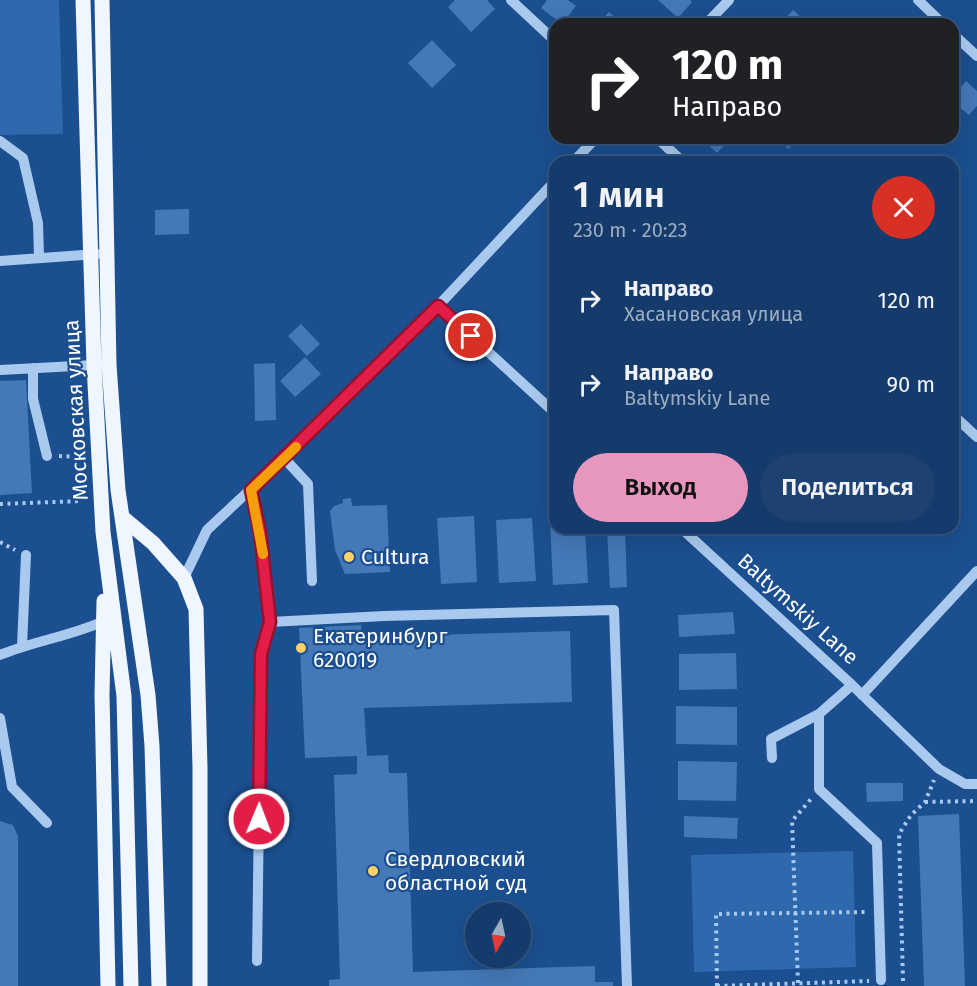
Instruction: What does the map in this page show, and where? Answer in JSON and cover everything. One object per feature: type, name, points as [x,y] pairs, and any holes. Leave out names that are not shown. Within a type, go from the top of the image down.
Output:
[{"type":"main road","name":"Московская улица","points":[[83,0],[94,365],[103,532],[124,696],[132,986]]},
{"type":"main road","points":[[102,0],[109,365],[122,517],[147,695],[155,815],[159,986]]},
{"type":"main road","points":[[122,517],[153,543],[184,578],[196,609],[199,635],[200,986]]},
{"type":"main road","points":[[103,532],[102,695],[108,986]]},
{"type":"street","points":[[512,0],[549,35]]},
{"type":"street","points":[[712,18],[729,0]]},
{"type":"street","points":[[918,0],[938,18]]},
{"type":"street","points":[[959,39],[977,56]]},
{"type":"street","points":[[0,141],[23,158],[38,223],[39,256]]},
{"type":"street","points":[[579,156],[590,144]]},
{"type":"street","points":[[664,144],[676,156]]},
{"type":"street","points":[[184,578],[207,530],[284,458],[438,306],[549,188]]},
{"type":"street","points":[[0,261],[39,256],[107,254]]},
{"type":"street","points":[[438,306],[549,408]]},
{"type":"street","points":[[0,370],[94,365]]},
{"type":"street","points":[[33,368],[33,399],[47,456]]},
{"type":"street","points":[[959,420],[977,437]]},
{"type":"street","points":[[284,458],[308,484],[312,582]]},
{"type":"street","points":[[251,490],[260,532],[270,622],[261,654],[257,961]]},
{"type":"street","name":"Baltymskiy Lane","points":[[688,534],[852,685],[939,769],[965,784],[977,784]]},
{"type":"street","points":[[22,646],[26,555]]},
{"type":"street","points":[[862,695],[977,571]]},
{"type":"street","points":[[270,622],[384,616],[614,610],[627,986]]},
{"type":"street","points":[[0,655],[104,621]]},
{"type":"street","points":[[772,758],[771,739],[819,714],[852,685]]},
{"type":"street","points":[[819,714],[819,789],[877,843],[881,980]]},
{"type":"street","points":[[0,718],[12,787],[47,823]]},
{"type":"path","points":[[47,456],[82,457]]},
{"type":"path","points":[[0,504],[81,501]]},
{"type":"path","points":[[903,981],[899,834],[911,815],[925,802],[939,769]]},
{"type":"path","points":[[798,983],[792,821],[819,789]]},
{"type":"path","points":[[925,802],[977,801]]},
{"type":"path","points":[[881,980],[717,986],[716,914],[901,911]]},
{"type":"shaded area","points":[[0,0],[59,0],[63,134],[0,135]]},
{"type":"shaded area","points":[[853,851],[856,967],[694,972],[691,855]]},
{"type":"building","points":[[455,0],[487,0],[495,9],[471,32],[448,7]]},
{"type":"building","points":[[547,0],[568,0],[576,6],[567,18],[554,18],[541,8]]},
{"type":"building","points":[[658,0],[690,0],[692,2],[678,18]]},
{"type":"building","points":[[793,10],[802,18],[786,18]]},
{"type":"building","points":[[609,12],[616,18],[604,18]]},
{"type":"building","points":[[432,40],[456,65],[432,88],[408,63]]},
{"type":"building","points":[[966,81],[977,91],[977,106],[969,115],[959,107],[959,89]]},
{"type":"building","points":[[707,144],[725,144],[717,153]]},
{"type":"building","points":[[784,144],[794,144],[788,149]]},
{"type":"building","points":[[189,209],[189,234],[155,235],[155,210]]},
{"type":"building","points":[[301,324],[320,344],[307,356],[288,336]]},
{"type":"building","points":[[305,357],[321,374],[295,397],[280,381]]},
{"type":"building","points":[[275,363],[276,420],[255,421],[254,364]]},
{"type":"building","points":[[26,380],[32,493],[0,495],[0,381]]},
{"type":"building","points":[[351,498],[352,506],[387,505],[390,572],[345,574],[335,550],[330,511],[334,506],[343,503],[343,499]]},
{"type":"building","points":[[474,516],[477,582],[441,584],[437,518]]},
{"type":"building","points":[[532,518],[536,581],[499,583],[496,520]]},
{"type":"building","points":[[551,534],[585,534],[588,583],[553,585]]},
{"type":"building","points":[[607,534],[625,534],[627,587],[610,588]]},
{"type":"building","points":[[733,612],[735,634],[679,637],[678,615]]},
{"type":"building","name":"Свердловский областной суд","points":[[361,625],[362,637],[570,631],[572,702],[364,708],[367,756],[388,755],[389,773],[407,773],[413,972],[595,966],[595,982],[613,982],[613,986],[329,986],[329,980],[340,979],[334,775],[357,774],[357,756],[305,758],[299,628]]},
{"type":"building","points":[[736,653],[737,689],[679,690],[679,654]]},
{"type":"building","points":[[676,706],[737,707],[737,745],[676,744]]},
{"type":"building","points":[[678,761],[737,762],[736,801],[678,800]]},
{"type":"building","points":[[866,783],[903,783],[903,801],[867,802]]},
{"type":"building","points":[[959,814],[965,986],[924,986],[918,816]]},
{"type":"building","points":[[684,816],[738,818],[737,839],[684,837]]},
{"type":"building","points":[[0,821],[13,825],[18,836],[18,986],[0,986]]},
{"type":"slow traffic","points":[[263,554],[251,490],[296,447]]},
{"type":"place","name":"Cultura","points":[[349,557]]},
{"type":"place","name":"Екатеринбург 620019","points":[[301,648]]},
{"type":"place","name":"Свердловский областной суд","points":[[373,871]]},
{"type":"route","points":[[259,819],[261,654],[270,622],[260,532],[251,490],[438,306],[471,336]]}]
